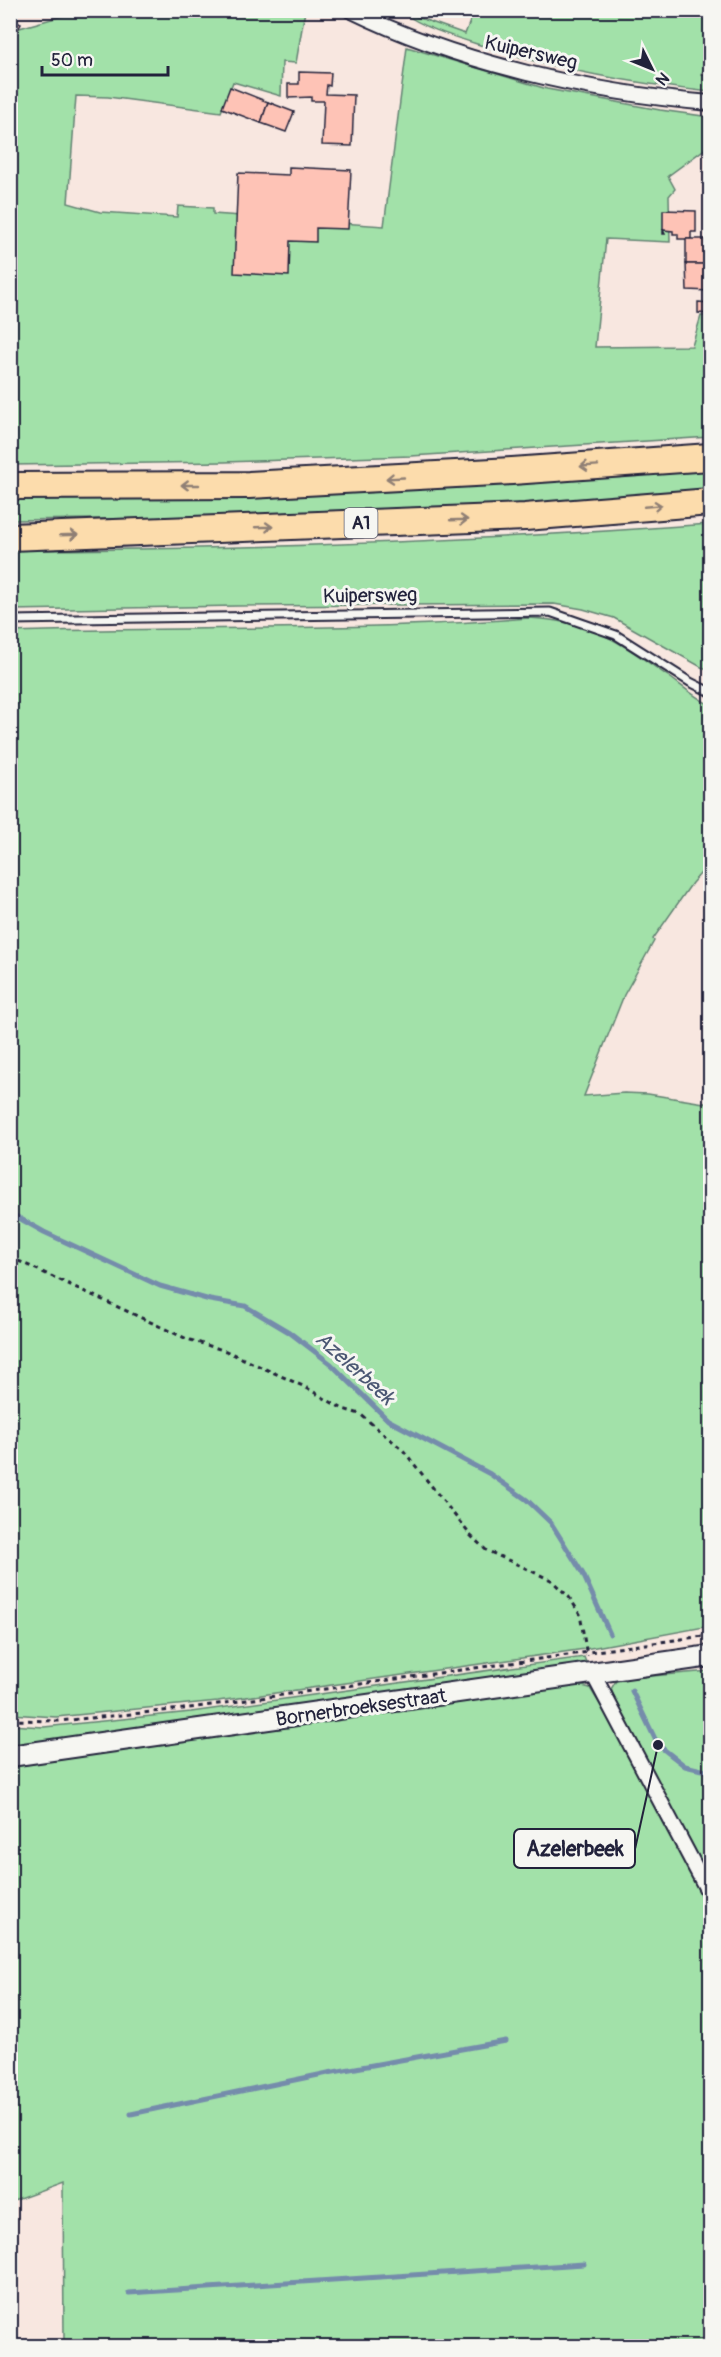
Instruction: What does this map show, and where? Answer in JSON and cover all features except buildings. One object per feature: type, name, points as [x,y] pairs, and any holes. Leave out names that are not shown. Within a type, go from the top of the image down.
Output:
[{"type":"highway","name":"A1","points":[[10,486],[261,484],[500,472],[711,457]]},
{"type":"highway","name":"A1","points":[[10,537],[525,517],[711,502]]},
{"type":"main road","name":"Bornerbroeksestraat","points":[[10,1756],[711,1656]]},
{"type":"street","name":"Kuipersweg","points":[[350,10],[381,25],[475,59],[572,82],[711,104]]},
{"type":"street","points":[[592,1672],[711,1894]]},
{"type":"lane","name":"Kuipersweg","points":[[10,620],[550,612],[616,635],[690,682],[711,692]]},
{"type":"path","points":[[10,1257],[187,1339],[226,1351],[305,1388],[343,1409],[360,1414],[403,1450],[471,1536],[486,1550],[551,1580],[569,1597],[580,1614],[586,1653]]},
{"type":"path","name":"Bornerbroeksestraat","points":[[10,1720],[59,1721],[183,1709],[711,1635]]},
{"type":"green space","points":[[80,11],[305,11],[296,63],[282,62],[281,96],[233,82],[221,112],[108,97],[76,96],[68,203],[100,212],[177,217],[178,206],[213,208],[213,214],[384,226],[407,47],[547,89],[710,117],[710,145],[668,176],[675,189],[669,196],[670,242],[606,239],[595,347],[692,346],[701,316],[710,316],[710,437],[411,456],[11,465],[10,34],[16,29]]},
{"type":"green space","points":[[400,11],[465,34],[474,11],[710,11],[710,61],[701,74],[710,75],[710,92],[622,80],[536,62],[438,31]]},
{"type":"green space","points":[[710,470],[710,491],[470,508],[272,517],[11,520],[10,497],[361,490],[623,477]]},
{"type":"green space","points":[[710,524],[710,672],[614,618],[554,604],[11,610],[11,550],[360,543]]},
{"type":"green space","points":[[529,618],[570,623],[603,635],[619,643],[710,705],[710,863],[692,883],[653,939],[654,941],[624,995],[584,1096],[648,1094],[710,1104],[710,1626],[585,1649],[218,1701],[56,1717],[11,1714],[10,632],[334,627]]},
{"type":"green space","points":[[584,1657],[587,1665],[11,1748],[10,1725],[44,1727],[191,1712]]},
{"type":"green space","points":[[710,1671],[710,1883],[627,1730],[611,1689],[617,1679]]},
{"type":"green space","points":[[574,1684],[590,1688],[617,1732],[670,1835],[710,1901],[710,2346],[33,2346],[33,2341],[64,2341],[63,2183],[11,2202],[11,1767]]},
{"type":"waterway","name":"Azelerbeek","points":[[10,1213],[44,1232],[160,1286],[210,1300],[245,1306],[289,1332],[331,1364],[388,1420],[490,1474],[527,1500],[551,1523],[583,1574],[610,1634]]},
{"type":"waterway","name":"Azelerbeek","points":[[632,1691],[658,1745],[685,1766],[710,1772]]},
{"type":"waterway","points":[[131,2114],[328,2073],[506,2041]]},
{"type":"waterway","points":[[129,2293],[584,2264]]},
{"type":"place","name":"Azelerbeek","points":[[658,1745]]}]
